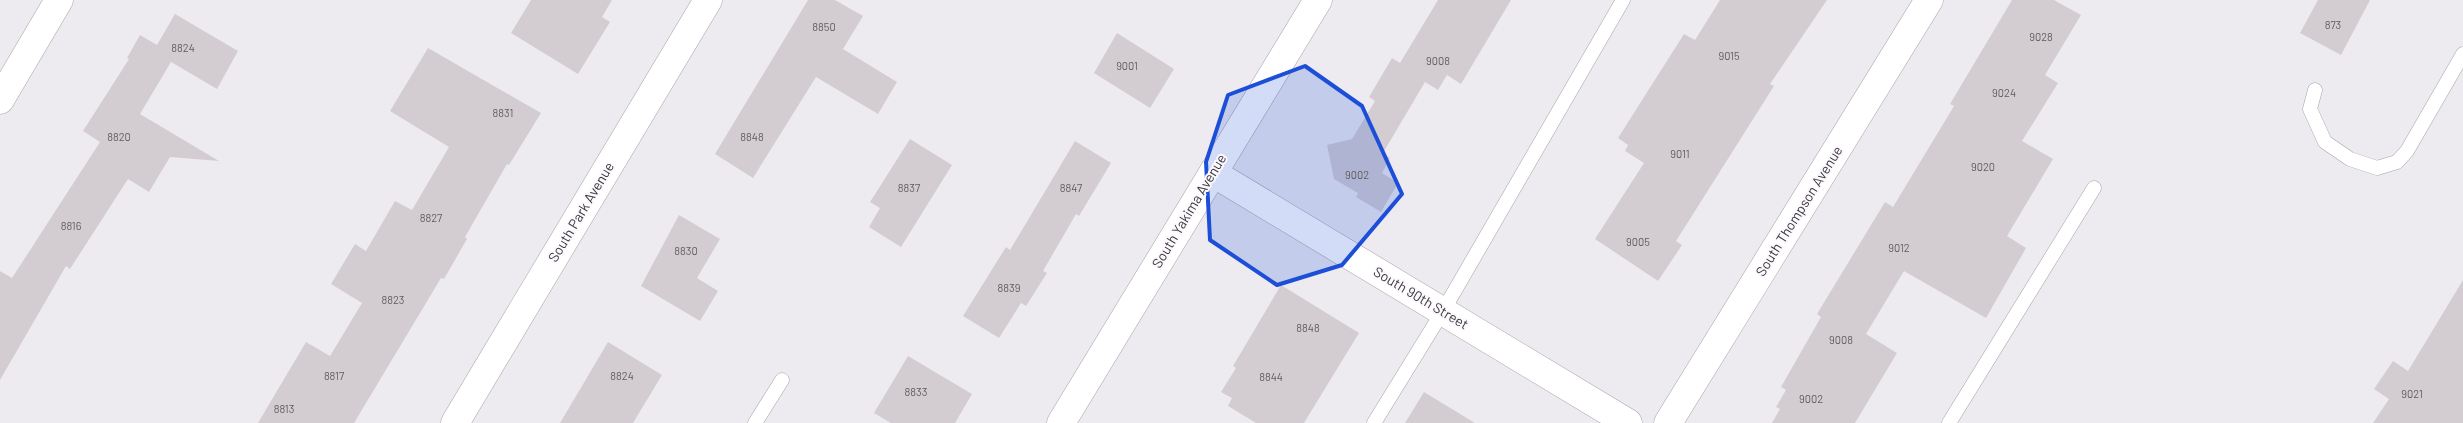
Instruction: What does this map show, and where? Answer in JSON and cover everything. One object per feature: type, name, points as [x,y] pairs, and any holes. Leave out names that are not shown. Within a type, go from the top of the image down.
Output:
[{"type":"street","points":[[0,100],[59,0]]},
{"type":"street","name":"South Park Avenue","points":[[455,423],[708,0]]},
{"type":"street","name":"South Yakima Avenue","points":[[1061,423],[1318,0]]},
{"type":"street","name":"South Thompson Avenue","points":[[1668,423],[1929,0]]},
{"type":"street","name":"South 90th Street","points":[[1213,173],[1628,423]]},
{"type":"lane","points":[[1374,423],[1443,311],[1623,0]]},
{"type":"lane","points":[[2315,90],[2310,109],[2324,142],[2350,159],[2378,168],[2397,162],[2407,151],[2463,54]]},
{"type":"lane","points":[[1949,423],[2094,188]]},
{"type":"lane","points":[[755,423],[782,380]]},
{"type":"highlighted area","points":[[1305,66],[1362,106],[1402,194],[1342,265],[1277,285],[1210,240],[1206,162],[1228,95]]},
{"type":"building","points":[[531,0],[612,0],[602,17],[610,22],[578,74],[511,33]]},
{"type":"building","points":[[808,0],[835,0],[863,16],[843,49],[897,82],[878,114],[816,77],[753,178],[715,154]]},
{"type":"building","points":[[1438,0],[1511,0],[1461,84],[1447,75],[1438,90],[1425,82],[1383,153],[1390,158],[1382,173],[1398,183],[1381,212],[1356,197],[1358,193],[1334,179],[1327,145],[1352,139],[1375,101],[1369,97],[1392,58],[1400,63]]},
{"type":"building","points":[[1720,0],[1827,0],[1770,84],[1774,86],[1676,241],[1682,245],[1658,281],[1595,239],[1644,163],[1625,151],[1628,145],[1618,138],[1684,34],[1695,40]]},
{"type":"building","points":[[2012,0],[2054,0],[2081,15],[2045,75],[2058,83],[2022,141],[2053,159],[2007,236],[2026,248],[1986,318],[1904,271],[1866,334],[1897,353],[1855,423],[1772,423],[1780,409],[1776,407],[1786,390],[1781,387],[1821,317],[1817,314],[1885,202],[1893,207],[1954,106],[1950,104]]},
{"type":"building","points":[[2318,0],[2370,0],[2341,55],[2300,33]]},
{"type":"building","points":[[175,14],[238,51],[217,89],[171,62],[140,114],[219,161],[170,157],[149,192],[128,179],[70,269],[66,266],[0,380],[0,271],[12,278],[100,142],[83,131],[129,59],[127,58],[140,35],[157,45]]},
{"type":"building","points":[[1117,33],[1174,69],[1150,108],[1094,73]]},
{"type":"building","points":[[428,48],[541,113],[509,165],[507,164],[465,237],[467,239],[444,279],[441,278],[354,423],[258,423],[306,342],[330,356],[362,303],[331,284],[355,244],[366,251],[395,201],[412,210],[449,147],[390,111]]},
{"type":"building","points":[[910,139],[952,165],[901,247],[869,227],[880,208],[870,202]]},
{"type":"building","points":[[1075,141],[1111,163],[1079,216],[1076,214],[1043,271],[1047,273],[1026,306],[1021,303],[999,338],[963,316],[1006,247],[1010,250]]},
{"type":"building","points":[[679,215],[720,239],[697,278],[718,291],[700,321],[641,286]]},
{"type":"building","points":[[2463,280],[2463,423],[2373,423],[2389,399],[2374,389],[2393,361],[2408,371]]},
{"type":"building","points":[[1281,285],[1359,333],[1304,423],[1256,423],[1228,406],[1232,398],[1221,392],[1236,368],[1233,366]]},
{"type":"building","points":[[608,342],[662,375],[633,423],[560,423]]},
{"type":"building","points":[[908,356],[972,394],[955,423],[891,423],[874,413]]},
{"type":"building","points":[[1424,392],[1475,423],[1405,423]]}]
